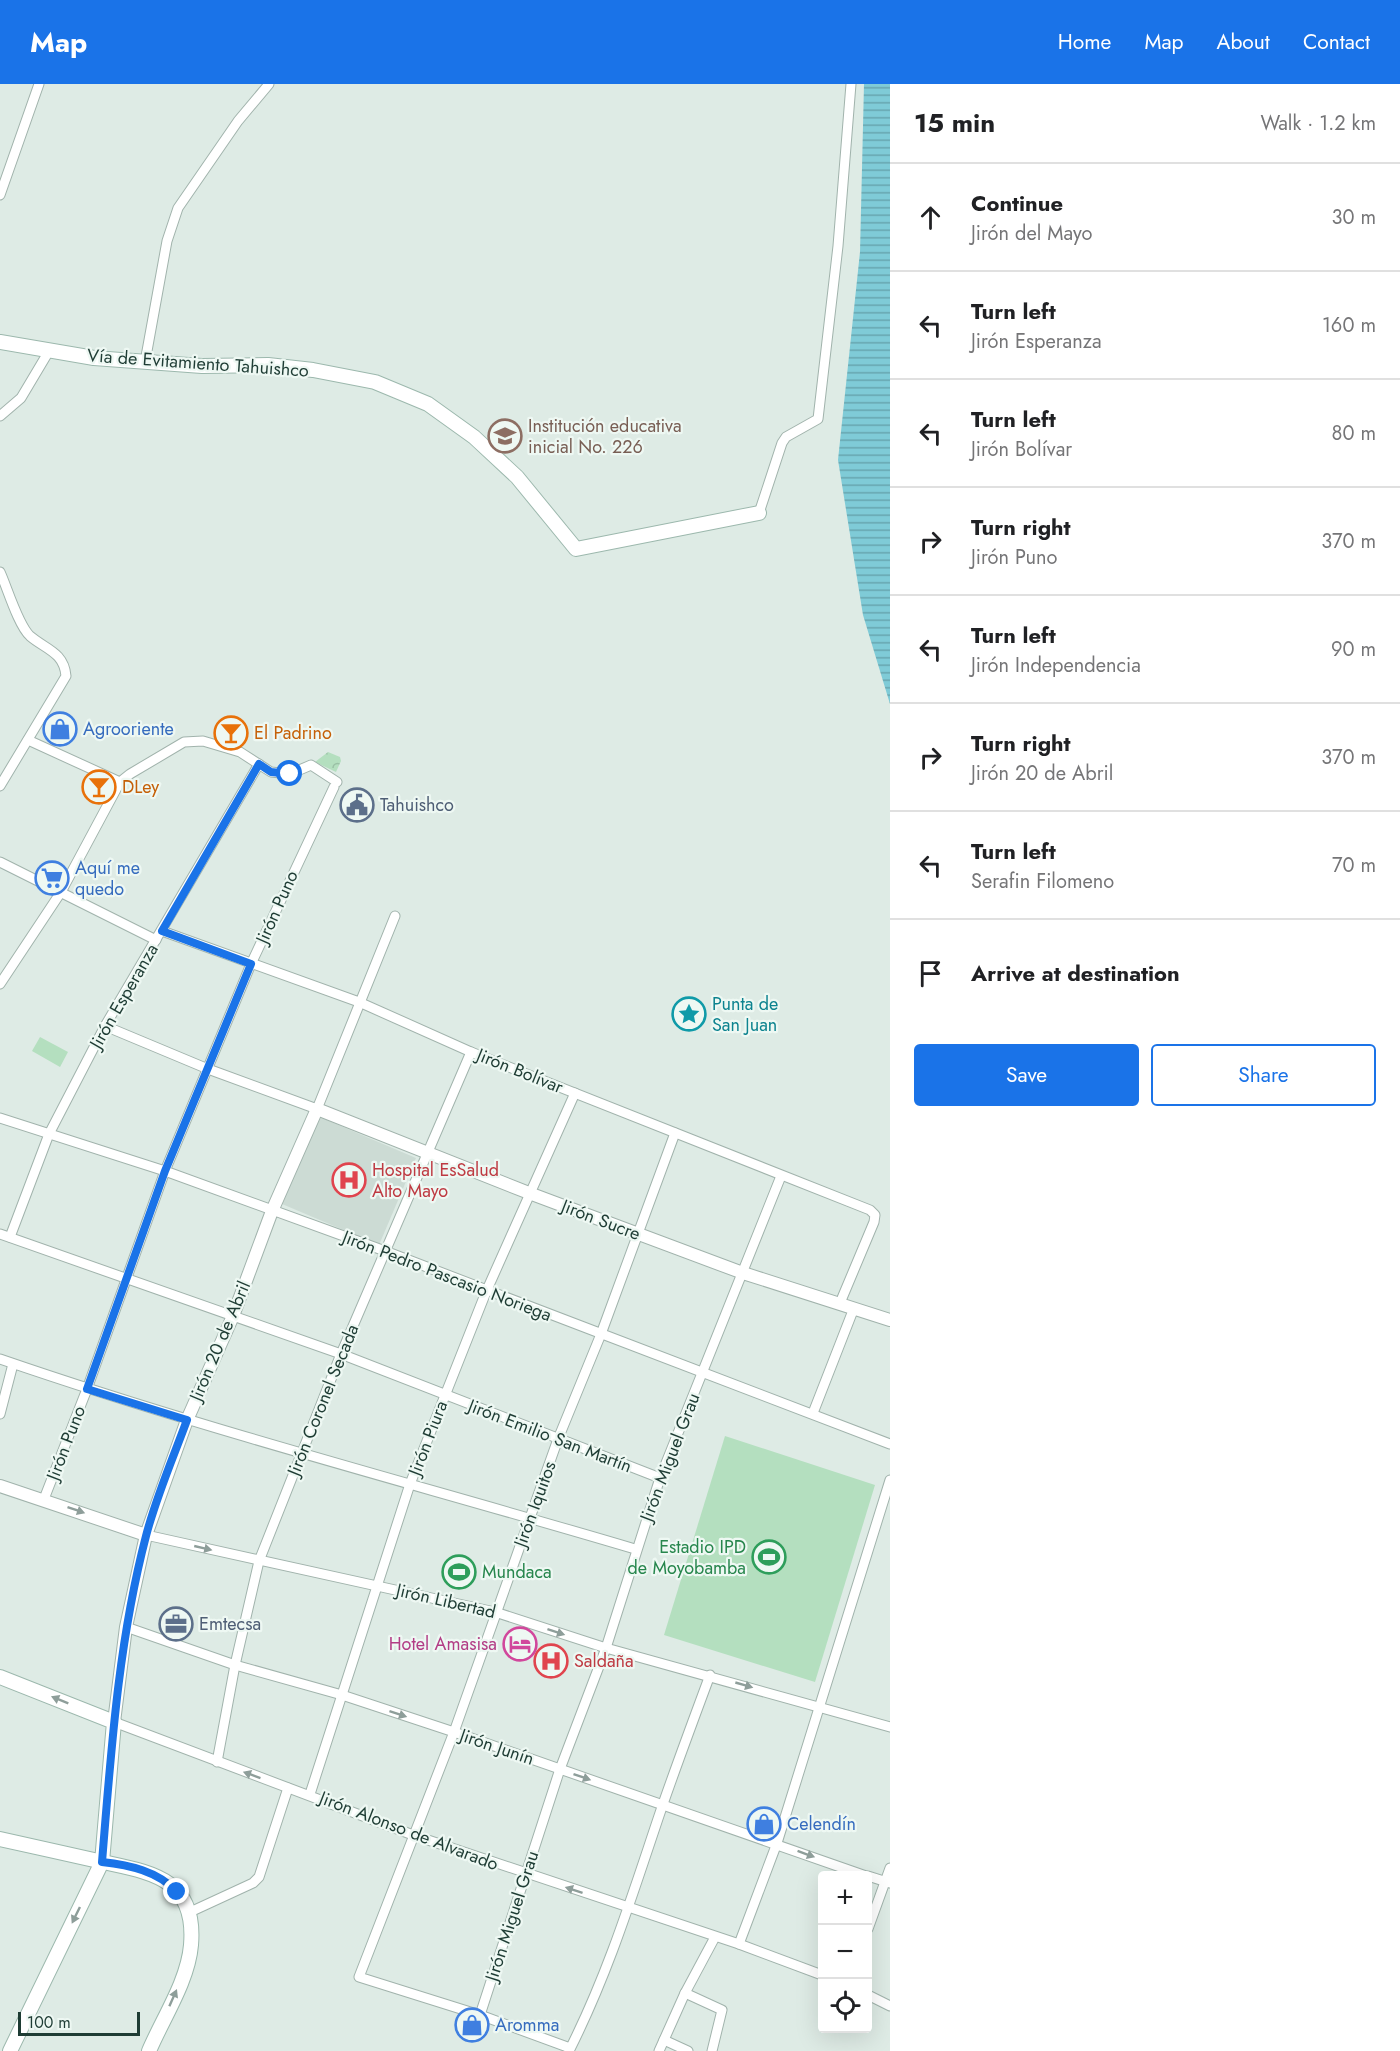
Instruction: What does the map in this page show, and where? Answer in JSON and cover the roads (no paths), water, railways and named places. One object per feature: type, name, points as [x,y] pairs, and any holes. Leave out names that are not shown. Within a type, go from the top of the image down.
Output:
[{"type":"main road","name":"Vía de Evitamiento Tahuishco","points":[[0,342],[94,358],[202,366],[268,365],[313,370],[375,382],[428,404],[474,437],[517,477],[576,549],[759,513]]},
{"type":"main road","name":"Jirón Alonso de Alvarado","points":[[0,1677],[114,1722]]},
{"type":"main road","name":"Jirón 20 de Abril","points":[[10,2051],[102,1862],[114,1722]]},
{"type":"main road","points":[[0,1839],[119,1864],[158,1875],[177,1892],[188,1913],[191,1946],[185,1967],[149,2051]]},
{"type":"street","points":[[0,195],[39,84]]},
{"type":"street","points":[[145,362],[167,241],[178,208],[238,121],[269,84]]},
{"type":"street","points":[[759,513],[782,443],[786,437],[818,419],[838,246],[851,84]]},
{"type":"street","points":[[0,416],[21,398],[49,351]]},
{"type":"street","points":[[0,572],[28,633],[56,653],[65,668],[66,676],[0,786]]},
{"type":"street","points":[[28,740],[120,782]]},
{"type":"street","points":[[0,984],[61,892],[120,782],[184,742],[203,741],[240,752],[259,764]]},
{"type":"street","name":"Jirón Puno","points":[[44,1499],[87,1389],[165,1171],[251,964],[335,785],[311,765],[290,774],[271,772],[259,764]]},
{"type":"street","name":"Jirón Esperanza","points":[[10,1238],[49,1134],[105,1026],[259,764]]},
{"type":"street","points":[[0,862],[156,940]]},
{"type":"street","name":"Jirón 20 de Abril","points":[[114,1722],[126,1627],[146,1535],[187,1420],[233,1316],[272,1211],[317,1109],[395,916]]},
{"type":"street","name":"Jirón Bolívar","points":[[162,931],[359,1002],[471,1052],[870,1210],[875,1215],[840,1303]]},
{"type":"street","points":[[105,1026],[208,1069],[317,1109]]},
{"type":"street","name":"Jirón Coronel Secada","points":[[218,1762],[235,1665],[259,1561],[341,1354],[471,1052]]},
{"type":"street","name":"Jirón Piura","points":[[310,1794],[410,1484],[486,1292],[575,1093]]},
{"type":"street","name":"Jirón Sucre","points":[[317,1109],[529,1193],[743,1273],[890,1320]]},
{"type":"street","name":"Jirón Pedro Pascasio Noriega","points":[[0,1118],[165,1171],[385,1251],[486,1292],[704,1371],[890,1444]]},
{"type":"street","name":"Jirón Iquitos","points":[[480,2015],[359,1977],[454,1732],[558,1439],[601,1334],[675,1133]]},
{"type":"street","name":"Jirón Miguel Grau","points":[[480,2015],[560,1769],[606,1648],[635,1549],[660,1478],[781,1176]]},
{"type":"street","name":"Jirón Emilio San Martín","points":[[0,1234],[341,1354],[660,1478]]},
{"type":"street","points":[[813,1413],[854,1308]]},
{"type":"street","points":[[0,1359],[187,1420],[635,1549]]},
{"type":"street","points":[[0,1414],[13,1364]]},
{"type":"street","points":[[739,1944],[777,1844],[890,1480]]},
{"type":"street","name":"Jirón Libertad","points":[[0,1486],[146,1535],[495,1612],[606,1648],[710,1675],[890,1727]]},
{"type":"street","name":"Jirón Junín","points":[[126,1627],[235,1665],[342,1695],[454,1732],[853,1871]]},
{"type":"street","points":[[480,2015],[570,2049],[596,1998],[630,1909],[663,1804],[710,1675]]},
{"type":"street","name":"Jirón Alonso de Alvarado","points":[[114,1722],[526,1875],[739,1944],[818,1974]]},
{"type":"street","points":[[188,1913],[253,1883],[260,1877],[288,1788]]},
{"type":"street","points":[[869,1925],[887,1882],[890,1868]]},
{"type":"street","name":"Jirón Junín","points":[[872,1878],[887,1882]]},
{"type":"street","points":[[659,2051],[685,1993],[715,1937]]},
{"type":"street","points":[[685,1993],[722,2010],[712,2051]]},
{"type":"street","points":[[872,1997],[890,2006]]},
{"type":"street","points":[[664,2040],[688,2051]]},
{"type":"water","points":[[864,84],[890,84],[890,704],[863,615],[838,460],[860,252]]},
{"type":"place","name":"Institución educativa inicial No. 226","points":[[505,436]]},
{"type":"place","name":"Agrooriente","points":[[60,729]]},
{"type":"place","name":"El Padrino","points":[[231,733]]},
{"type":"place","name":"DLey","points":[[99,787]]},
{"type":"place","name":"Tahuishco","points":[[357,805]]},
{"type":"place","name":"Aquí me quedo","points":[[52,878]]},
{"type":"place","name":"Punta de San Juan","points":[[689,1014]]},
{"type":"place","name":"Hospital EsSalud Alto Mayo","points":[[349,1180]]},
{"type":"place","name":"Estadio IPD de Moyobamba","points":[[769,1557]]},
{"type":"place","name":"Mundaca","points":[[459,1572]]},
{"type":"place","name":"Emtecsa","points":[[176,1624]]},
{"type":"place","name":"Hotel Amasisa","points":[[520,1644]]},
{"type":"place","name":"Saldaña","points":[[551,1661]]},
{"type":"place","name":"Celendín","points":[[764,1824]]},
{"type":"place","name":"Aromma","points":[[472,2025]]}]
